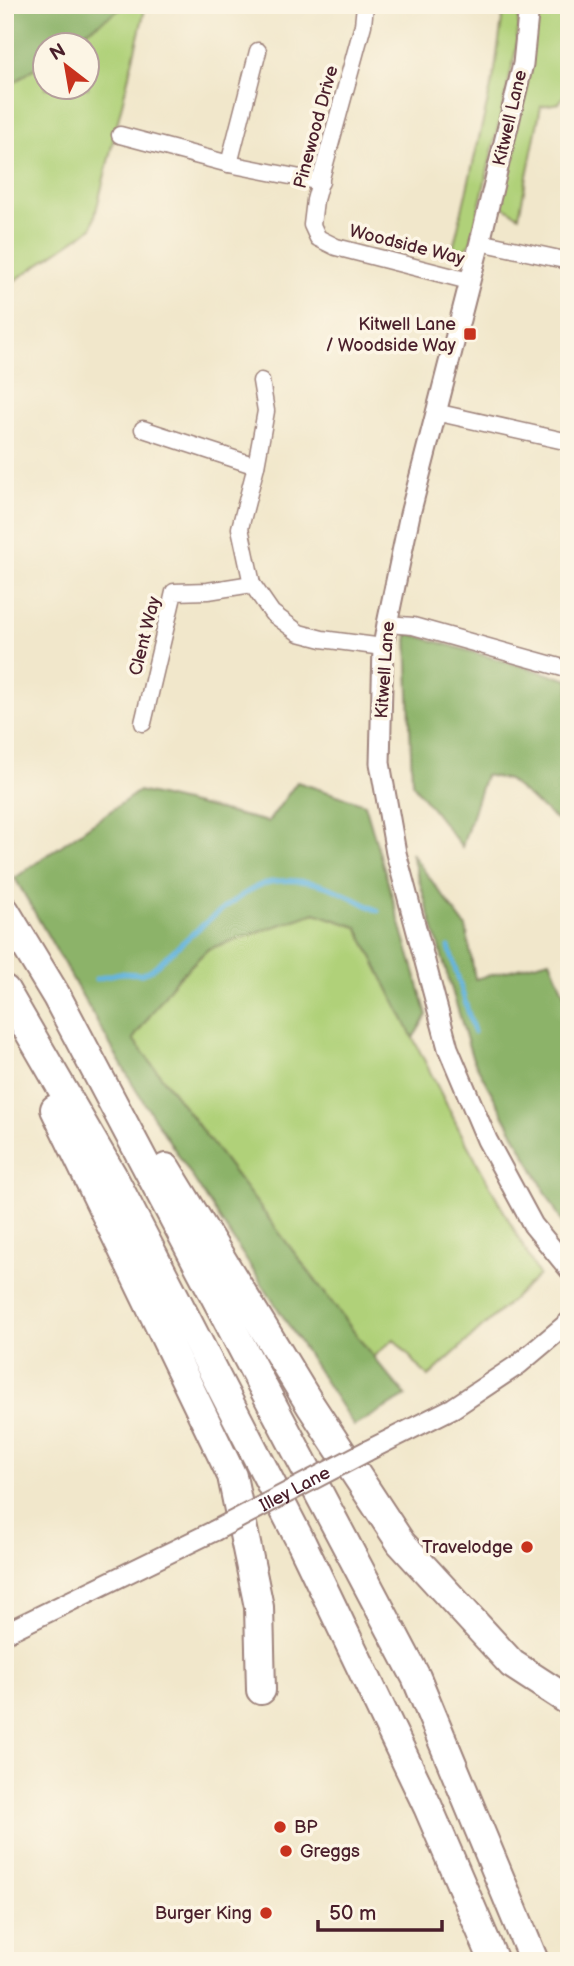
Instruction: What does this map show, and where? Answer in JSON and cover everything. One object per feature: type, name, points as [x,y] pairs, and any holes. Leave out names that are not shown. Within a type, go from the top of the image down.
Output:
[{"type":"highway","points":[[5,912],[194,1212],[311,1406],[401,1542],[512,1664],[569,1701]]},
{"type":"highway","points":[[5,990],[112,1175],[302,1544],[428,1807],[494,1961]]},
{"type":"highway","points":[[57,997],[416,1677],[534,1961]]},
{"type":"highway","points":[[5,1007],[232,1476],[259,1607],[261,1690]]},
{"type":"street","name":"Pinewood Drive","points":[[336,247],[318,238],[312,225],[315,200],[363,25],[365,5]]},
{"type":"street","name":"Kitwell Lane","points":[[529,5],[523,64],[410,514],[387,624],[383,647],[380,763],[396,853],[448,1048],[487,1140],[533,1225],[569,1269]]},
{"type":"street","points":[[229,164],[258,51]]},
{"type":"street","points":[[120,135],[229,164],[321,182]]},
{"type":"street","points":[[480,242],[569,261]]},
{"type":"street","name":"Woodside Way","points":[[336,247],[469,281]]},
{"type":"street","points":[[261,381],[266,411],[256,466],[240,528],[252,584],[272,613],[299,633],[383,647]]},
{"type":"street","points":[[435,412],[569,442]]},
{"type":"street","points":[[143,429],[256,466]]},
{"type":"street","name":"Clent Way","points":[[143,723],[174,593],[252,584]]},
{"type":"street","points":[[387,624],[413,626],[563,668],[569,666]]},
{"type":"street","name":"Illey Lane","points":[[5,1633],[214,1531],[453,1408],[520,1364],[569,1322]]},
{"type":"green space","points":[[5,5],[146,5],[92,228],[5,287]]},
{"type":"green space","points":[[5,5],[127,5],[85,32],[32,32],[32,70],[5,89]]},
{"type":"green space","points":[[504,5],[520,5],[516,50],[471,242],[465,250],[452,253],[495,70]]},
{"type":"green space","points":[[535,5],[569,5],[569,87],[559,103],[541,106],[519,216],[501,205],[529,65]]},
{"type":"green space","points":[[407,633],[569,680],[569,830],[508,780],[485,775],[462,847],[412,783]]},
{"type":"green space","points":[[297,782],[365,804],[427,1015],[413,1038],[357,927],[315,913],[208,949],[175,981],[133,1039],[373,1357],[406,1396],[354,1426],[136,1090],[15,878],[139,791],[268,822]]},
{"type":"green space","points":[[411,853],[466,927],[475,979],[550,960],[569,1006],[569,1235],[472,1057]]},
{"type":"green space","points":[[315,913],[357,927],[461,1133],[539,1275],[428,1377],[394,1339],[373,1357],[133,1039],[175,981],[208,949]]},
{"type":"waterway","points":[[96,979],[119,973],[142,974],[151,970],[228,905],[266,883],[294,881],[320,884],[378,911]]},
{"type":"waterway","points":[[449,947],[474,1032]]},
{"type":"place","name":"Kitwell Lane / Woodside Way","points":[[470,334]]},
{"type":"place","name":"Travelodge","points":[[527,1547]]},
{"type":"place","name":"BP","points":[[280,1827]]},
{"type":"place","name":"Greggs","points":[[286,1851]]},
{"type":"place","name":"Burger King","points":[[266,1913]]}]
